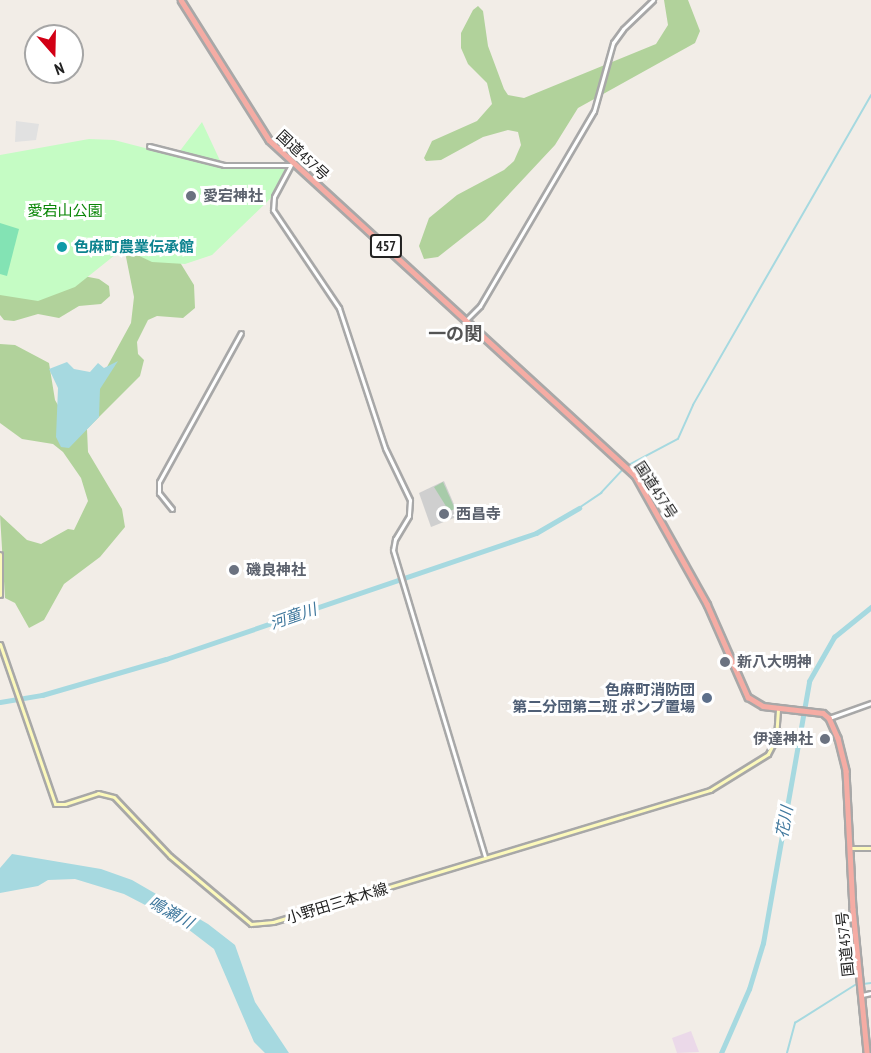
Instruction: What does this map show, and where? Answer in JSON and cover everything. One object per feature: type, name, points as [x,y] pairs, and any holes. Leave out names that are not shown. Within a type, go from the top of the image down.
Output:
[{"type":"highway","name":"国道457号","points":[[181,0],[252,119],[268,140],[635,475],[707,604],[744,691],[753,702],[781,709],[815,712],[829,718],[844,762],[852,848],[853,909],[867,1053]]},
{"type":"main road","points":[[0,554],[0,595]]},
{"type":"main road","name":"小野田三本木線","points":[[0,644],[55,804],[65,804],[98,793],[114,798],[170,856],[251,924],[273,922],[721,785],[768,754],[776,738],[781,709]]},
{"type":"main road","points":[[852,848],[871,848]]},
{"type":"street","points":[[466,320],[480,306],[594,111],[613,44],[622,28],[653,0]]},
{"type":"street","points":[[149,146],[224,165],[292,163],[274,197],[273,210],[339,308],[385,448],[410,500],[409,516],[393,542],[400,576],[485,857]]},
{"type":"street","points":[[172,509],[159,493],[159,482],[241,333]]},
{"type":"street","points":[[829,718],[871,703]]},
{"type":"street","points":[[862,995],[871,993]]},
{"type":"shaded area","points":[[16,121],[39,124],[36,140],[15,142]]},
{"type":"shaded area","points":[[444,481],[459,516],[431,527],[419,493]]},
{"type":"shaded area","points":[[691,1031],[699,1052],[677,1053],[672,1038]]},
{"type":"green space","points":[[664,0],[688,0],[700,31],[695,43],[578,108],[555,145],[485,220],[438,257],[424,259],[419,246],[429,218],[457,195],[504,170],[514,161],[521,145],[518,132],[508,130],[483,137],[441,160],[426,161],[424,158],[432,141],[477,121],[492,104],[487,83],[468,64],[461,48],[461,33],[473,10],[478,6],[483,11],[488,46],[504,89],[508,95],[524,98],[656,44],[668,25]]},
{"type":"green space","name":"愛宕山公園","points":[[202,122],[223,167],[285,169],[273,196],[212,255],[185,264],[152,262],[131,252],[115,255],[75,287],[38,301],[0,295],[0,155],[89,139],[114,140],[176,156]]},
{"type":"green space","points":[[0,223],[19,229],[7,276],[0,274]]},
{"type":"green space","points":[[0,246],[73,274],[99,279],[109,286],[110,296],[101,304],[79,306],[59,318],[38,314],[14,321],[4,320],[0,315]]},
{"type":"green space","points":[[129,248],[173,251],[194,285],[195,308],[183,318],[157,316],[148,320],[137,342],[138,354],[144,360],[140,376],[87,429],[88,452],[122,509],[125,527],[100,557],[64,584],[44,620],[29,628],[15,603],[5,598],[0,515],[27,540],[41,544],[68,529],[74,530],[88,501],[81,478],[63,452],[53,444],[22,439],[0,423],[0,344],[15,345],[49,363],[55,400],[62,412],[90,398],[131,323],[134,297],[126,257]]},
{"type":"green space","points":[[443,482],[455,509],[449,511],[434,487]]},
{"type":"water","points":[[118,361],[100,389],[99,417],[69,448],[61,447],[56,437],[58,388],[49,369],[67,362],[74,369],[90,372],[98,363],[104,368]]},
{"type":"water","name":"鳴瀬川","points":[[12,854],[101,869],[132,880],[208,924],[235,945],[255,1002],[289,1053],[265,1053],[254,1042],[214,949],[180,923],[124,894],[75,879],[48,880],[38,886],[0,893],[0,868]]},
{"type":"waterway","points":[[629,465],[678,439],[693,405],[871,96]]},
{"type":"waterway","points":[[579,508],[601,493],[624,468]]},
{"type":"waterway","name":"河童川","points":[[0,702],[42,695],[166,659],[536,533],[579,508]]},
{"type":"waterway","name":"花川","points":[[721,1053],[749,989],[763,943],[809,681],[834,637],[871,607]]},
{"type":"waterway","points":[[863,984],[871,983]]},
{"type":"waterway","points":[[787,1053],[795,1023],[855,985]]},
{"type":"place","name":"愛宕神社","points":[[191,196]]},
{"type":"place","name":"色麻町農業伝承館","points":[[62,247]]},
{"type":"place","name":"西昌寺","points":[[444,514]]},
{"type":"place","name":"磯良神社","points":[[234,570]]},
{"type":"place","name":"新八大明神","points":[[725,662]]},
{"type":"place","name":"色麻町消防団 第二分団第二班 ポンプ置場","points":[[707,698]]},
{"type":"place","name":"伊達神社","points":[[825,739]]},
{"type":"district","name":"一の関","points":[[455,334]]}]
